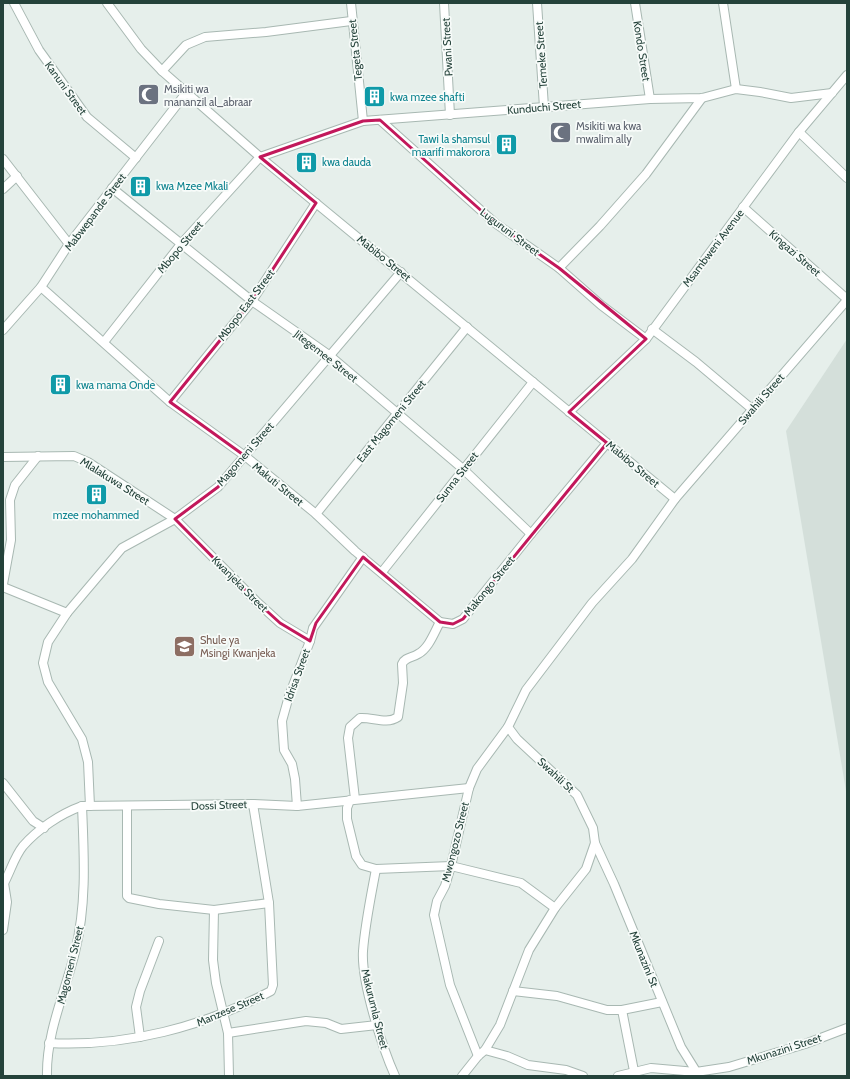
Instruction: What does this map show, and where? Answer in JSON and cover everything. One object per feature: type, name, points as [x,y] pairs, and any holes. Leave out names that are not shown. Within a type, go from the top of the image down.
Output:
[{"type":"street","name":"Kanuni Street","points":[[14,3],[40,50],[86,117],[136,158]]},
{"type":"street","name":"Mabibo Street","points":[[107,3],[141,50],[186,93],[260,157],[675,499]]},
{"type":"street","name":"Tegeta Street","points":[[351,3],[351,21],[363,121]]},
{"type":"street","name":"Pwani Street","points":[[444,3],[450,115]]},
{"type":"street","name":"Temeke Street","points":[[537,3],[544,107]]},
{"type":"street","name":"Kondo Street","points":[[635,3],[650,99]]},
{"type":"street","points":[[723,3],[736,89]]},
{"type":"street","points":[[162,71],[186,45],[205,37],[351,21]]},
{"type":"street","name":"Msambweni Avenue","points":[[569,412],[646,339],[799,132],[847,76]]},
{"type":"street","name":"Kunduchi Street","points":[[260,157],[363,121],[650,99],[702,98],[736,89],[791,98],[832,93]]},
{"type":"street","name":"Mabwepande Street","points":[[3,330],[41,287],[69,244],[186,93]]},
{"type":"street","points":[[558,268],[600,226],[646,174],[702,98]]},
{"type":"street","name":"Luguruni Street","points":[[380,120],[495,223],[558,268],[601,305],[646,339]]},
{"type":"street","points":[[799,132],[847,178]]},
{"type":"street","name":"Mbopo Street","points":[[104,342],[181,244],[260,157]]},
{"type":"street","points":[[3,159],[69,244]]},
{"type":"street","points":[[3,189],[17,176]]},
{"type":"street","name":"Jitegemee Street","points":[[112,188],[252,301],[329,355],[463,469],[531,534]]},
{"type":"street","name":"Mbopo East Street","points":[[170,402],[252,301],[316,203]]},
{"type":"street","name":"Kingazi Street","points":[[743,207],[847,299]]},
{"type":"street","name":"Magomeni Street","points":[[47,1076],[49,1043],[76,951],[84,900],[88,762],[82,739],[48,682],[43,663],[48,642],[67,612],[122,548],[175,519],[218,487],[401,272]]},
{"type":"street","name":"Makuti Street","points":[[41,287],[170,402],[245,456],[316,514],[363,558],[382,572],[440,622]]},
{"type":"street","name":"Swahili Street","points":[[675,499],[847,299]]},
{"type":"street","name":"East Magomeni Street","points":[[316,514],[467,327]]},
{"type":"street","points":[[652,329],[696,362],[752,409]]},
{"type":"street","name":"Sunna Street","points":[[382,572],[533,382]]},
{"type":"street","name":"Makongo Street","points":[[440,622],[453,624],[463,619],[607,443]]},
{"type":"street","points":[[38,456],[12,492],[10,500],[3,586],[67,612]]},
{"type":"street","name":"Mlalakuwa Street","points":[[3,457],[74,456],[88,462],[175,519]]},
{"type":"street","points":[[508,727],[526,690],[592,603],[632,559],[675,499]]},
{"type":"street","name":"Kwanjeka Street","points":[[175,519],[262,607],[280,622],[310,642]]},
{"type":"street","name":"Idrisa Street","points":[[297,806],[292,764],[284,750],[282,722],[288,696],[310,642],[316,623],[363,558]]},
{"type":"street","points":[[440,622],[429,643],[419,654],[406,659],[402,664],[404,683],[398,717],[393,720],[384,721],[373,718],[360,718],[350,727],[348,738],[352,800],[347,808],[348,820],[356,856],[362,865],[376,868],[451,866],[521,883],[555,908]]},
{"type":"street","name":"Mwongozo Street","points":[[478,1056],[450,985],[434,915],[437,901],[445,886],[451,866],[469,788],[477,770],[508,727]]},
{"type":"street","name":"Swahili St","points":[[508,727],[517,739],[577,795],[593,828],[595,843]]},
{"type":"street","points":[[3,783],[33,820],[44,828]]},
{"type":"street","name":"Dossi Street","points":[[3,930],[7,902],[4,884],[22,847],[44,828],[68,811],[86,806],[127,807],[253,804],[297,806],[469,788]]},
{"type":"street","name":"Manzese Street","points":[[49,1043],[94,1044],[140,1037],[191,1025],[271,991],[273,985],[269,903],[253,804]]},
{"type":"street","points":[[127,807],[127,896],[132,900],[214,910],[269,903]]},
{"type":"street","points":[[463,1076],[478,1056],[485,1050],[500,1024],[529,950],[555,908],[586,869],[595,843]]},
{"type":"street","name":"Mkunazini St","points":[[595,843],[614,884],[681,1047],[698,1074]]},
{"type":"street","name":"Makurumla Street","points":[[376,868],[363,952],[365,977],[378,1025],[395,1076]]},
{"type":"street","points":[[214,910],[213,960],[216,983],[228,1032],[228,1076]]},
{"type":"street","points":[[140,1037],[136,1007],[140,991],[159,941]]},
{"type":"street","points":[[513,991],[557,996],[607,1010],[622,1010],[662,1002]]},
{"type":"street","points":[[622,1010],[634,1071]]},
{"type":"street","points":[[228,1032],[306,1021],[326,1023],[341,1029],[378,1025]]},
{"type":"street","name":"Mkunazini Street","points":[[618,1076],[651,1068],[698,1074],[729,1067],[805,1044],[847,1028]]},
{"type":"street","points":[[485,1050],[506,1056],[528,1065],[566,1070],[583,1076]]},
{"type":"highlighted area","points":[[380,120],[495,223],[559,268],[646,339],[569,412],[607,443],[463,619],[453,624],[440,622],[363,557],[316,623],[310,641],[280,623],[257,602],[175,519],[218,487],[245,456],[170,402],[252,301],[316,203],[260,157],[363,121]]},
{"type":"shaded area","points":[[847,339],[847,797],[786,431]]},
{"type":"place","name":"Msikiti wa mananzil al_abraar","points":[[148,95]]},
{"type":"place","name":"kwa mzee shafti","points":[[374,97]]},
{"type":"place","name":"Msikiti wa kwa mwalim ally","points":[[561,132]]},
{"type":"place","name":"Tawi la shamsul maarifi makorora","points":[[506,145]]},
{"type":"place","name":"kwa dauda","points":[[307,162]]},
{"type":"place","name":"kwa Mzee Mkali","points":[[141,186]]},
{"type":"place","name":"kwa mama Onde","points":[[60,385]]},
{"type":"place","name":"mzee mohammed","points":[[96,495]]},
{"type":"place","name":"Shule ya Msingi Kwanjeka","points":[[184,646]]}]
